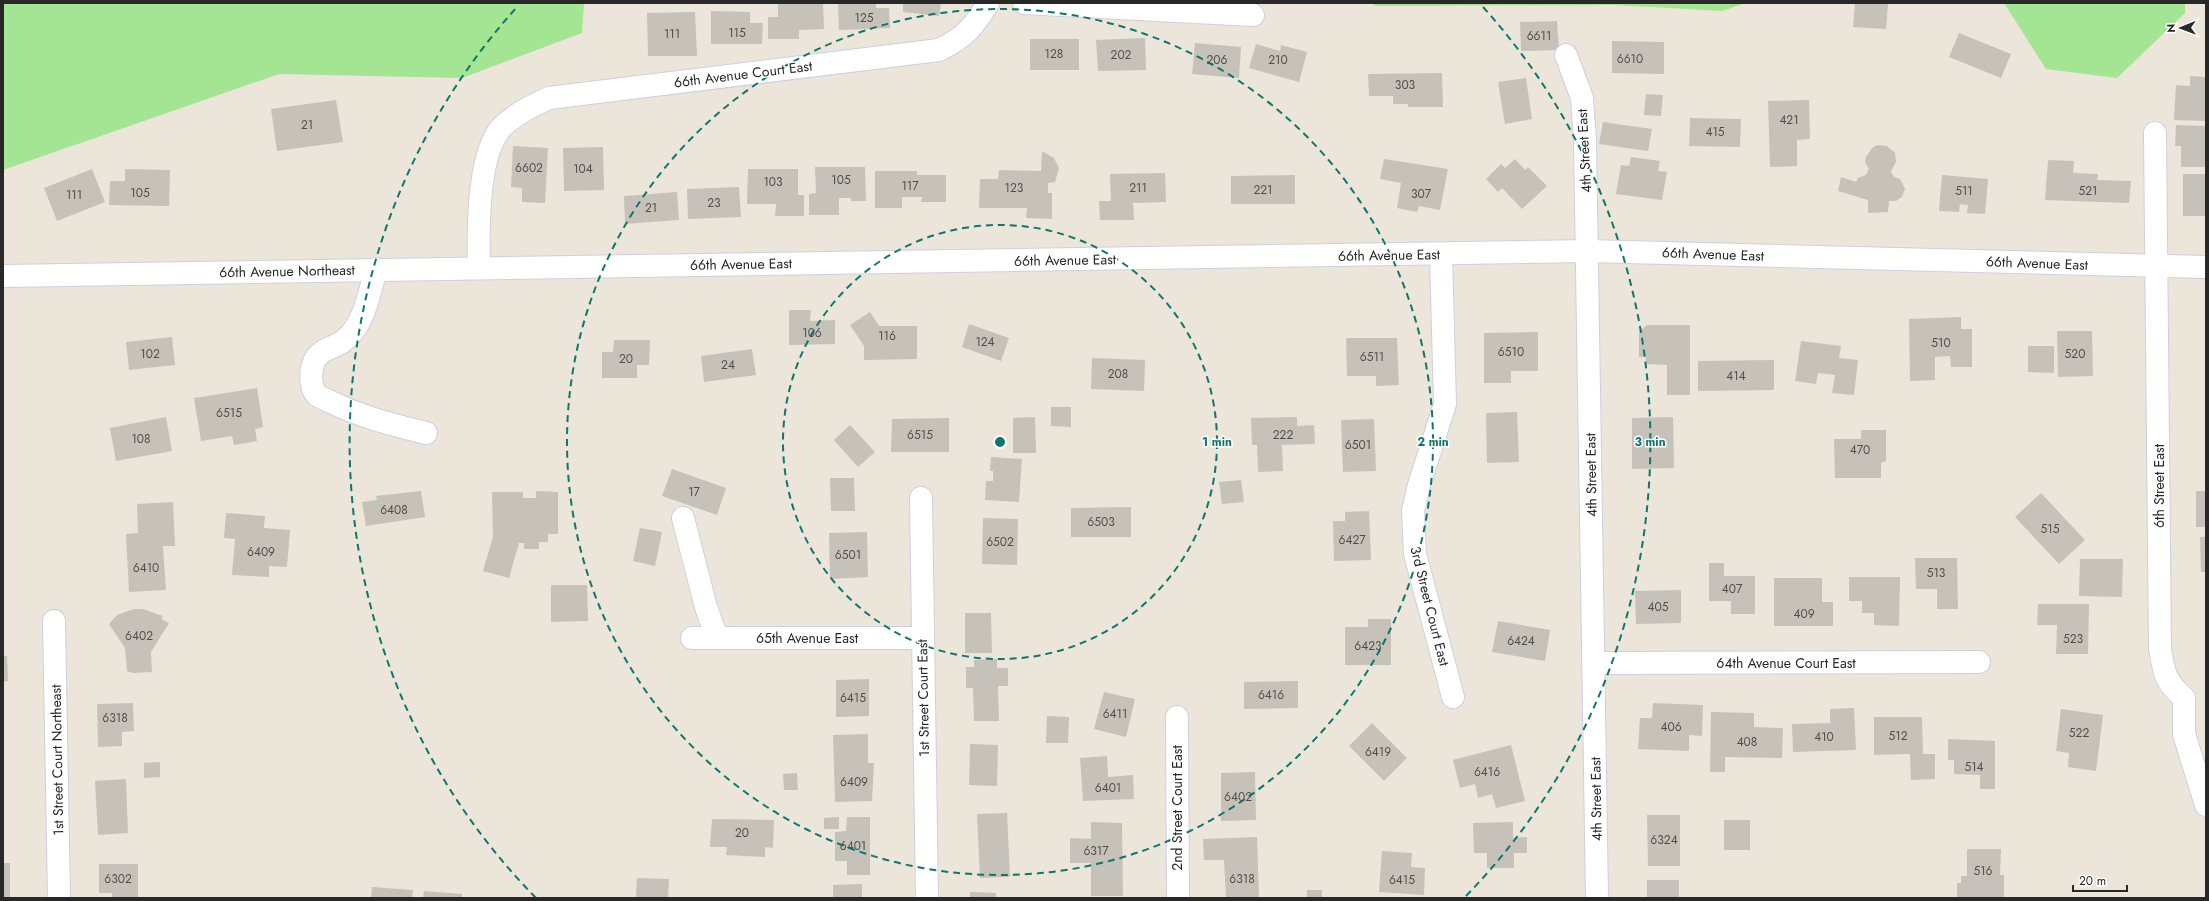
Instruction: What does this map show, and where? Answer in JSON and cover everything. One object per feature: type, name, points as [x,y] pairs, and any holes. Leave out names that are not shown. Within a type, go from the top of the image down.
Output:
[{"type":"street","name":"66th Avenue Court East","points":[[479,267],[478,239],[481,193],[494,141],[501,128],[529,107],[549,98],[938,50],[956,42],[972,29],[988,3]]},
{"type":"street","points":[[1024,3],[1253,15]]},
{"type":"street","name":"4th Street East","points":[[1566,55],[1582,98],[1588,251],[1597,898]]},
{"type":"street","name":"6th Street East","points":[[2155,133],[2160,649],[2163,669],[2170,686],[2184,698],[2184,734],[2206,805]]},
{"type":"street","name":"66th Avenue East","points":[[572,266],[1441,255],[1588,251],[2206,267]]},
{"type":"street","name":"3rd Street Court East","points":[[1441,255],[1445,404],[1412,511],[1415,554],[1453,697]]},
{"type":"street","name":"66th Avenue Northeast","points":[[3,276],[572,266]]},
{"type":"street","points":[[376,269],[363,314],[350,336],[341,343],[321,352],[315,358],[311,375],[313,388],[318,395],[349,411],[426,433]]},
{"type":"street","name":"1st Street Court East","points":[[921,498],[927,898]]},
{"type":"street","points":[[684,518],[706,607],[717,638]]},
{"type":"street","name":"1st Street Court Northeast","points":[[54,621],[59,898]]},
{"type":"street","name":"65th Avenue East","points":[[692,638],[922,638]]},
{"type":"street","name":"64th Avenue Court East","points":[[1594,664],[1979,662]]},
{"type":"street","name":"2nd Street Court East","points":[[1177,717],[1178,898]]},
{"type":"green space","points":[[3,3],[584,3],[582,33],[462,78],[279,74],[3,170]]},
{"type":"green space","points":[[1370,3],[1746,3],[1722,11],[1615,5],[1376,6]]},
{"type":"green space","points":[[2004,3],[2185,3],[2185,13],[2117,78],[2046,69]]},
{"type":"building","points":[[778,3],[823,3],[824,29],[799,30],[799,39],[768,39],[768,17],[778,17]]},
{"type":"building","points":[[838,3],[876,3],[876,8],[889,8],[890,28],[839,30]]},
{"type":"building","points":[[903,3],[941,3],[939,16],[903,12]]},
{"type":"building","points":[[1855,3],[1888,4],[1886,29],[1853,27]]},
{"type":"building","points":[[711,11],[750,12],[750,23],[763,23],[762,44],[711,44]]},
{"type":"building","points":[[695,12],[697,56],[648,56],[647,13]]},
{"type":"building","points":[[1557,21],[1559,50],[1521,51],[1520,22]]},
{"type":"building","points":[[1959,33],[2011,54],[2001,78],[1949,57]]},
{"type":"building","points":[[1145,38],[1146,70],[1098,71],[1096,40]]},
{"type":"building","points":[[1030,39],[1079,39],[1079,70],[1030,70]]},
{"type":"building","points":[[1612,41],[1664,42],[1664,74],[1612,73]]},
{"type":"building","points":[[1195,43],[1241,47],[1239,78],[1192,74]]},
{"type":"building","points":[[1256,44],[1280,51],[1281,45],[1307,52],[1299,82],[1249,68]]},
{"type":"building","points":[[1442,73],[1443,107],[1408,107],[1408,104],[1393,104],[1393,96],[1369,96],[1368,74]]},
{"type":"building","points":[[2190,76],[2206,77],[2206,121],[2174,120],[2176,85],[2190,86]]},
{"type":"building","points":[[1526,78],[1532,119],[1505,124],[1498,82]]},
{"type":"building","points":[[1646,94],[1663,95],[1661,116],[1644,115]]},
{"type":"building","points":[[336,100],[343,142],[277,151],[271,109]]},
{"type":"building","points":[[1809,100],[1810,139],[1797,140],[1797,166],[1770,167],[1768,101]]},
{"type":"building","points":[[1690,118],[1741,119],[1740,147],[1689,146]]},
{"type":"building","points":[[1603,122],[1652,129],[1648,151],[1599,144]]},
{"type":"building","points":[[2176,125],[2206,126],[2206,167],[2181,167],[2181,146],[2175,146]]},
{"type":"building","points":[[1877,145],[1887,146],[1895,153],[1896,162],[1891,171],[1894,177],[1900,179],[1905,189],[1902,197],[1896,201],[1889,201],[1888,212],[1868,213],[1868,200],[1838,191],[1841,177],[1856,182],[1858,178],[1866,175],[1869,169],[1865,162],[1866,157],[1872,148]]},
{"type":"building","points":[[513,146],[548,148],[545,203],[522,202],[522,188],[511,187]]},
{"type":"building","points":[[603,147],[604,190],[564,191],[563,148]]},
{"type":"building","points":[[1042,151],[1054,158],[1059,168],[1055,182],[1048,183],[1048,193],[1052,193],[1052,219],[1026,218],[1027,208],[979,208],[980,179],[998,179],[999,170],[1041,171]]},
{"type":"building","points":[[1631,157],[1660,161],[1658,171],[1667,172],[1662,200],[1616,194],[1621,165],[1629,166]]},
{"type":"building","points":[[1384,159],[1448,169],[1440,210],[1419,206],[1417,212],[1397,208],[1401,183],[1380,179]]},
{"type":"building","points":[[1515,159],[1525,170],[1528,167],[1547,186],[1522,209],[1502,188],[1498,192],[1486,179],[1501,164],[1505,168]]},
{"type":"building","points":[[2048,160],[2074,161],[2073,173],[2098,174],[2097,180],[2131,181],[2129,203],[2045,200]]},
{"type":"building","points":[[815,167],[865,167],[866,201],[851,201],[851,198],[839,198],[839,215],[809,215],[809,194],[816,193]]},
{"type":"building","points":[[92,169],[105,202],[57,221],[44,188]]},
{"type":"building","points":[[125,169],[170,170],[169,206],[109,205],[110,181],[125,181]]},
{"type":"building","points":[[748,169],[798,169],[798,195],[804,195],[804,216],[775,216],[776,204],[747,204]]},
{"type":"building","points":[[875,171],[917,171],[917,175],[946,175],[946,202],[921,202],[922,197],[902,197],[902,208],[875,208]]},
{"type":"building","points":[[1165,173],[1166,202],[1133,203],[1134,220],[1100,220],[1099,201],[1111,201],[1110,174]]},
{"type":"building","points":[[2183,174],[2206,174],[2206,216],[2183,216]]},
{"type":"building","points":[[1295,175],[1295,204],[1231,204],[1231,176]]},
{"type":"building","points":[[1942,175],[1988,179],[1985,214],[1967,213],[1968,205],[1960,204],[1959,212],[1939,211]]},
{"type":"building","points":[[739,187],[741,217],[688,219],[687,189]]},
{"type":"building","points":[[677,192],[679,220],[625,224],[624,196]]},
{"type":"building","points":[[789,310],[811,310],[810,321],[835,320],[835,344],[789,345]]},
{"type":"building","points":[[870,312],[879,326],[917,326],[917,359],[864,360],[864,346],[850,325]]},
{"type":"building","points":[[1961,317],[1961,329],[1972,329],[1972,367],[1951,367],[1950,356],[1935,357],[1935,380],[1910,381],[1909,319]]},
{"type":"building","points":[[969,324],[1009,338],[1001,361],[962,347]]},
{"type":"building","points":[[1647,325],[1690,325],[1690,395],[1667,395],[1667,365],[1646,364],[1646,357],[1639,357],[1639,331]]},
{"type":"building","points":[[2057,331],[2092,331],[2093,376],[2058,377]]},
{"type":"building","points":[[1538,332],[1538,371],[1511,371],[1511,383],[1484,383],[1484,333]]},
{"type":"building","points":[[172,337],[175,365],[129,370],[126,342]]},
{"type":"building","points":[[1346,338],[1397,338],[1399,385],[1376,386],[1376,376],[1347,376]]},
{"type":"building","points":[[614,340],[650,340],[649,365],[637,365],[637,378],[602,378],[602,352],[613,352]]},
{"type":"building","points":[[1801,341],[1841,346],[1839,358],[1858,360],[1854,395],[1832,393],[1835,375],[1818,373],[1816,384],[1795,381]]},
{"type":"building","points":[[2028,346],[2054,346],[2054,373],[2028,372]]},
{"type":"building","points":[[752,349],[756,375],[704,382],[701,356]]},
{"type":"building","points":[[1092,358],[1145,360],[1144,391],[1091,389]]},
{"type":"building","points":[[1774,360],[1774,390],[1698,391],[1698,361]]},
{"type":"building","points":[[257,388],[263,427],[255,429],[257,441],[234,445],[232,436],[201,441],[194,398]]},
{"type":"building","points":[[1051,407],[1071,407],[1071,427],[1051,426]]},
{"type":"building","points":[[1517,412],[1519,462],[1487,463],[1486,413]]},
{"type":"building","points":[[166,417],[172,451],[116,461],[110,428]]},
{"type":"building","points":[[1035,417],[1036,453],[1013,453],[1013,418]]},
{"type":"building","points":[[1297,417],[1297,426],[1314,425],[1315,444],[1282,445],[1283,471],[1258,472],[1257,445],[1252,445],[1251,418]]},
{"type":"building","points":[[1673,417],[1674,468],[1632,469],[1632,418]]},
{"type":"building","points":[[949,418],[949,452],[891,452],[892,419]]},
{"type":"building","points":[[1374,419],[1376,471],[1343,472],[1341,420]]},
{"type":"building","points":[[850,425],[875,452],[858,467],[834,440]]},
{"type":"building","points":[[1861,430],[1886,430],[1886,461],[1881,463],[1881,478],[1835,478],[1834,439],[1861,439]]},
{"type":"building","points":[[991,457],[1022,459],[1019,502],[985,500],[986,481],[993,481],[993,471],[990,471]]},
{"type":"building","points":[[672,469],[726,488],[717,515],[662,496]]},
{"type":"building","points":[[830,478],[854,478],[855,511],[831,511]]},
{"type":"building","points":[[1241,480],[1244,502],[1222,504],[1219,482]]},
{"type":"building","points":[[421,491],[425,517],[366,526],[362,502],[377,500],[376,496]]},
{"type":"building","points":[[536,491],[558,492],[558,534],[548,534],[548,542],[539,542],[539,549],[524,549],[524,543],[519,543],[509,578],[483,571],[493,537],[492,492],[523,492],[523,498],[536,498]]},
{"type":"building","points":[[2196,491],[2206,491],[2206,527],[2196,527]]},
{"type":"building","points":[[2041,493],[2085,540],[2059,564],[2015,517]]},
{"type":"building","points":[[173,502],[175,546],[163,546],[166,590],[129,592],[126,534],[138,533],[137,504]]},
{"type":"building","points":[[1131,507],[1131,537],[1071,537],[1071,508]]},
{"type":"building","points":[[1369,511],[1371,560],[1334,561],[1333,521],[1345,521],[1345,512]]},
{"type":"building","points":[[226,513],[265,516],[264,528],[290,530],[287,567],[269,566],[269,577],[232,575],[235,539],[224,538]]},
{"type":"building","points":[[983,518],[1018,519],[1017,565],[982,564]]},
{"type":"building","points":[[640,528],[662,532],[655,566],[633,561]]},
{"type":"building","points":[[867,532],[868,577],[830,579],[829,533]]},
{"type":"building","points":[[2200,537],[2206,537],[2206,572],[2201,572]]},
{"type":"building","points":[[1915,558],[1957,558],[1958,609],[1937,609],[1937,589],[1916,589]]},
{"type":"building","points":[[2080,559],[2123,559],[2122,597],[2079,596]]},
{"type":"building","points":[[1709,563],[1724,563],[1724,576],[1755,576],[1755,614],[1731,614],[1731,601],[1709,601]]},
{"type":"building","points":[[1849,577],[1900,577],[1899,626],[1874,625],[1874,613],[1862,613],[1862,601],[1849,601]]},
{"type":"building","points":[[1774,578],[1822,578],[1822,602],[1833,602],[1833,626],[1774,626]]},
{"type":"building","points":[[551,585],[587,585],[588,621],[551,622]]},
{"type":"building","points":[[1681,590],[1681,623],[1636,624],[1635,591]]},
{"type":"building","points":[[2038,604],[2089,604],[2088,654],[2056,654],[2057,625],[2037,625]]},
{"type":"building","points":[[134,609],[143,609],[163,616],[161,619],[169,623],[151,652],[152,672],[133,673],[127,671],[125,648],[109,624],[117,615]]},
{"type":"building","points":[[965,613],[991,613],[992,653],[965,653]]},
{"type":"building","points":[[1368,619],[1391,619],[1391,665],[1345,665],[1345,627],[1368,627]]},
{"type":"building","points":[[1498,621],[1550,630],[1545,661],[1492,652]]},
{"type":"building","points":[[3,656],[7,656],[8,681],[3,682]]},
{"type":"building","points":[[997,659],[997,668],[1008,668],[1008,686],[998,686],[999,721],[974,721],[973,688],[966,688],[966,667],[974,667],[974,660]]},
{"type":"building","points":[[869,679],[869,716],[836,717],[836,680]]},
{"type":"building","points":[[1298,681],[1298,708],[1244,709],[1244,682]]},
{"type":"building","points":[[1104,692],[1135,699],[1126,737],[1094,729]]},
{"type":"building","points":[[133,703],[134,731],[122,732],[122,746],[98,747],[97,704]]},
{"type":"building","points":[[1653,703],[1703,705],[1702,736],[1689,735],[1689,751],[1638,749],[1640,718],[1652,718]]},
{"type":"building","points":[[1854,708],[1856,750],[1793,752],[1792,724],[1830,723],[1830,709]]},
{"type":"building","points":[[2061,709],[2103,715],[2096,771],[2068,767],[2069,753],[2056,751]]},
{"type":"building","points":[[1711,712],[1754,713],[1754,727],[1783,728],[1782,758],[1725,757],[1725,772],[1710,772]]},
{"type":"building","points":[[1047,716],[1069,717],[1068,743],[1046,743]]},
{"type":"building","points":[[1874,717],[1922,717],[1923,754],[1935,754],[1935,779],[1911,780],[1910,754],[1874,755]]},
{"type":"building","points":[[1372,723],[1407,758],[1384,781],[1349,746]]},
{"type":"building","points":[[868,734],[868,763],[874,763],[872,801],[835,802],[833,735]]},
{"type":"building","points":[[1948,739],[1995,741],[1995,789],[1980,789],[1980,775],[1954,774],[1954,760],[1948,760]]},
{"type":"building","points":[[970,744],[998,745],[997,786],[969,785]]},
{"type":"building","points":[[1511,745],[1525,801],[1496,808],[1492,794],[1478,798],[1475,784],[1460,788],[1453,760]]},
{"type":"building","points":[[1107,756],[1108,777],[1133,775],[1134,799],[1083,801],[1080,758]]},
{"type":"building","points":[[160,762],[160,777],[144,778],[144,763]]},
{"type":"building","points":[[1255,772],[1256,820],[1221,821],[1221,773]]},
{"type":"building","points":[[797,773],[798,790],[784,790],[783,774]]},
{"type":"building","points":[[126,779],[128,833],[98,835],[95,781]]},
{"type":"building","points":[[1007,813],[1010,877],[980,878],[977,814]]},
{"type":"building","points":[[1647,815],[1680,815],[1680,866],[1648,866]]},
{"type":"building","points":[[839,817],[839,829],[824,829],[824,818]]},
{"type":"building","points":[[847,817],[870,817],[870,875],[847,875],[847,861],[835,861],[835,832],[846,831]]},
{"type":"building","points":[[712,819],[774,820],[773,848],[765,847],[765,857],[726,855],[727,847],[710,847]]},
{"type":"building","points":[[1724,820],[1750,820],[1750,850],[1724,850]]},
{"type":"building","points":[[1091,822],[1122,823],[1123,896],[1091,896],[1091,863],[1070,863],[1070,838],[1091,839]]},
{"type":"building","points":[[1513,822],[1513,838],[1527,837],[1527,853],[1514,853],[1514,868],[1487,868],[1487,853],[1474,853],[1473,823]]},
{"type":"building","points":[[1257,837],[1259,898],[1226,898],[1224,860],[1204,860],[1203,839]]},
{"type":"building","points":[[1967,849],[2001,849],[2000,875],[2004,875],[2004,898],[1957,898],[1957,883],[1961,883],[1961,876],[1967,876]]},
{"type":"building","points":[[1382,851],[1412,853],[1411,867],[1425,868],[1424,895],[1379,892]]},
{"type":"building","points":[[3,863],[10,863],[10,898],[3,898]]},
{"type":"building","points":[[99,864],[138,864],[138,898],[112,898],[112,893],[99,893]]},
{"type":"building","points":[[637,878],[669,879],[668,898],[636,898]]},
{"type":"building","points":[[1647,880],[1679,880],[1679,898],[1647,898]]},
{"type":"building","points":[[862,884],[862,898],[833,898],[833,885]]},
{"type":"building","points":[[372,887],[413,890],[412,898],[371,898]]},
{"type":"building","points":[[1307,890],[1322,890],[1322,898],[1307,898]]},
{"type":"building","points":[[424,891],[462,894],[462,898],[423,898]]},
{"type":"building","points":[[970,892],[996,893],[996,898],[970,898]]}]
